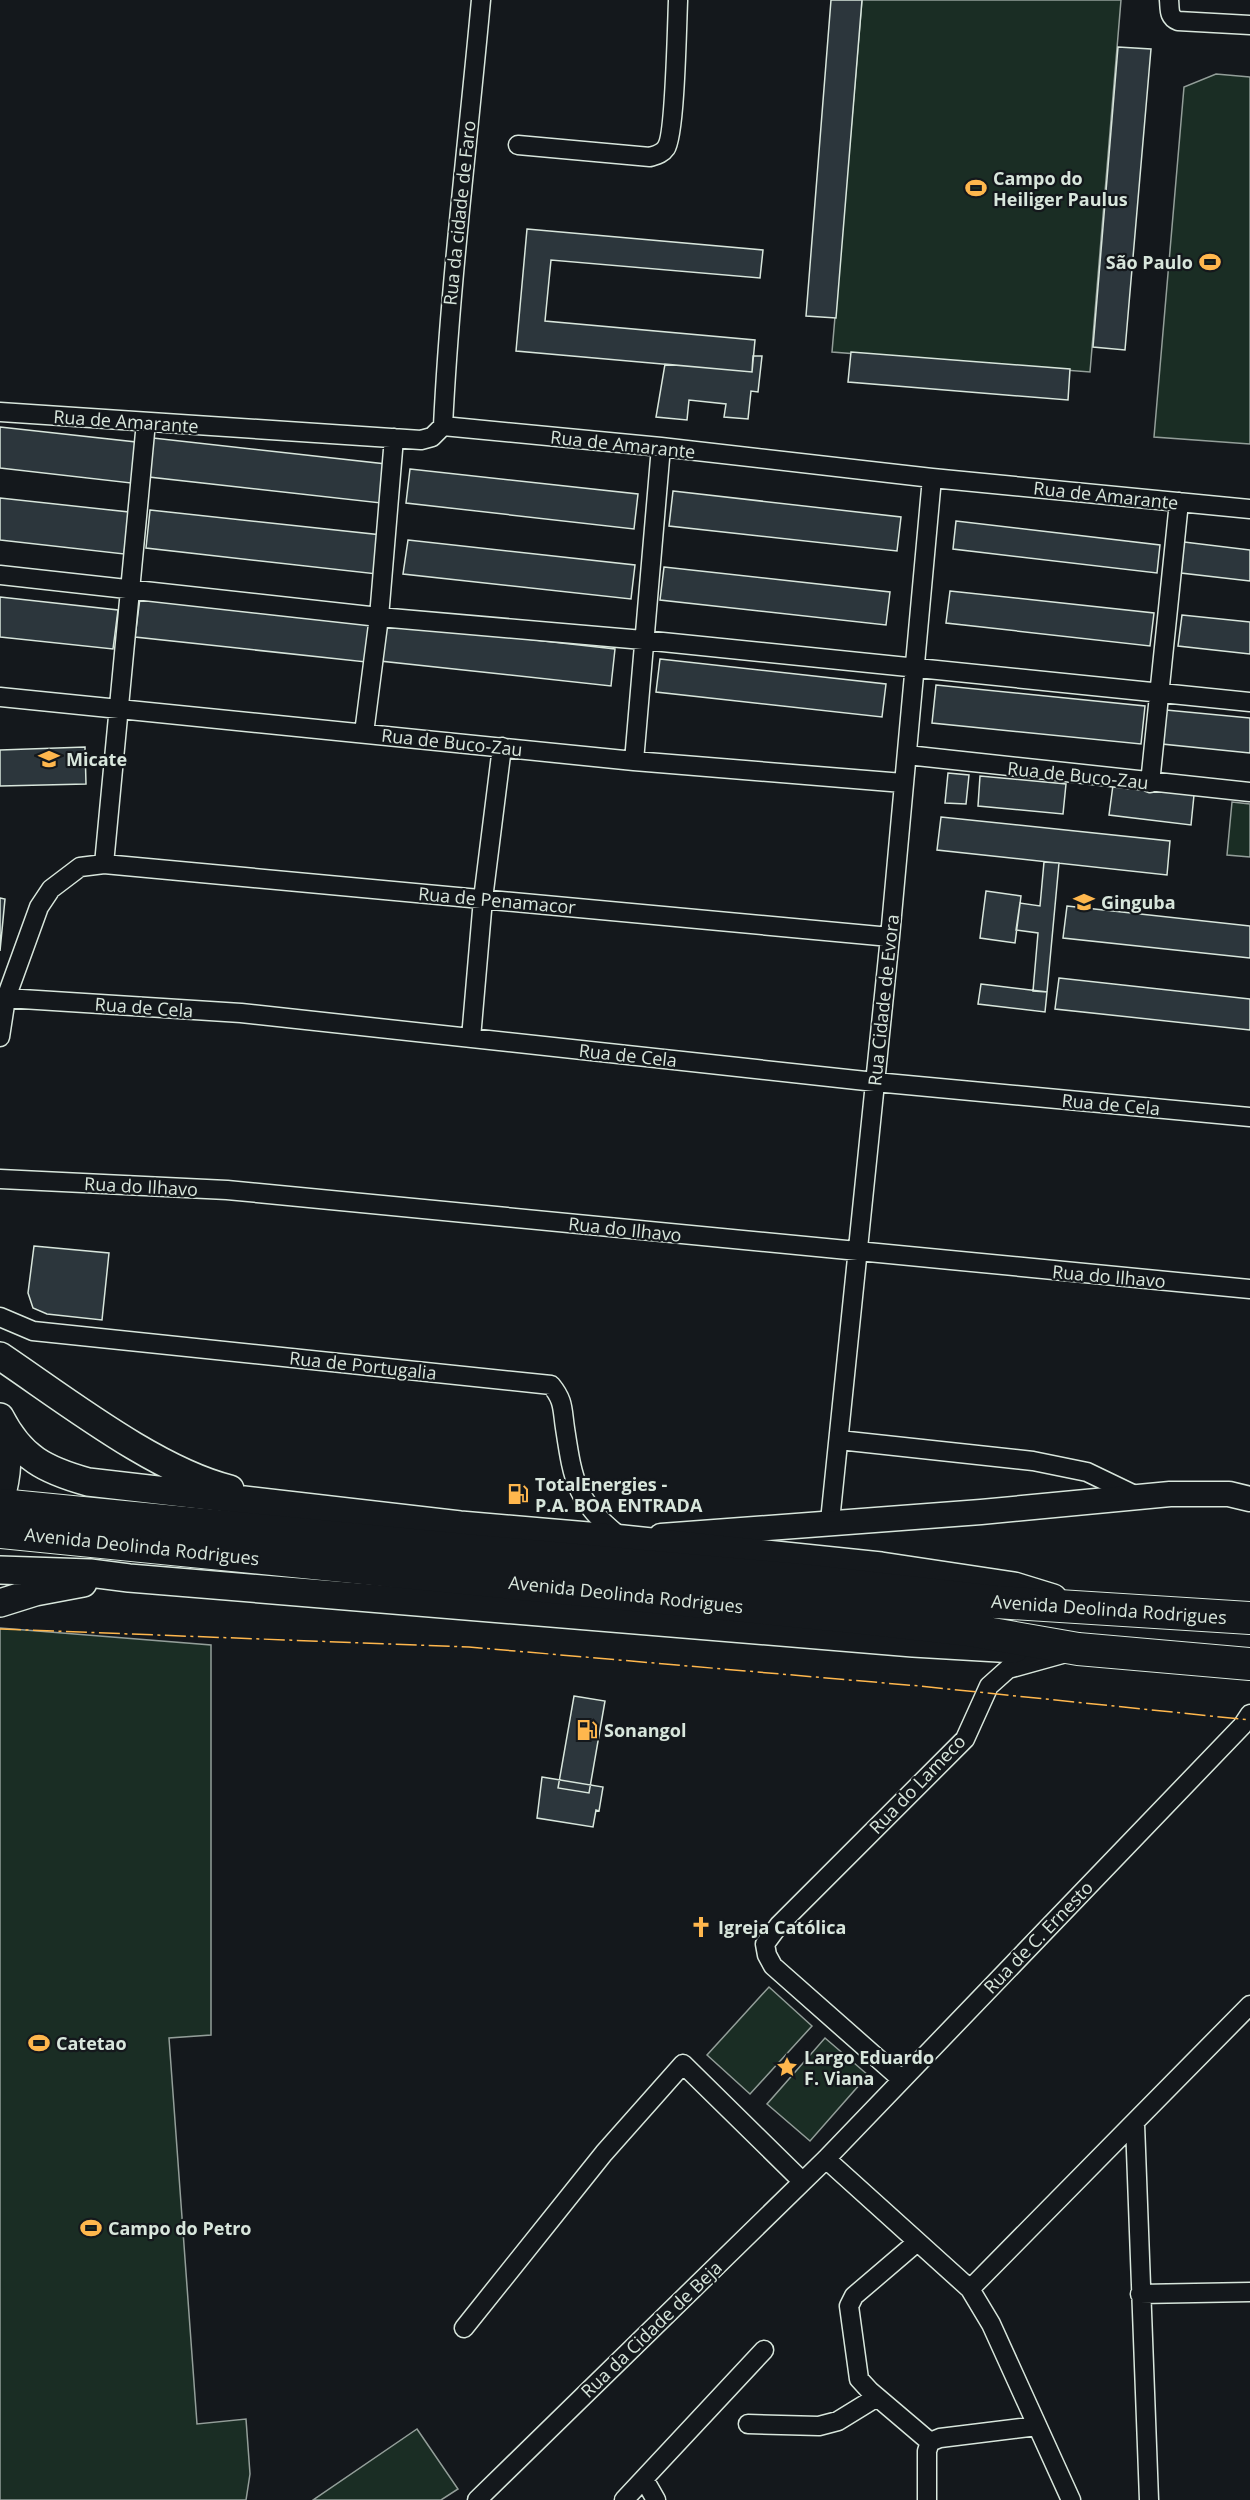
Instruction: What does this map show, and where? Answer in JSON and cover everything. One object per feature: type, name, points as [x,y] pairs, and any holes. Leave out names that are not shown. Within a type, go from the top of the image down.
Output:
[{"type":"highway","name":"Avenida Deolinda Rodrigues","points":[[0,1503],[309,1535],[801,1580],[996,1602],[1250,1618]]},
{"type":"highway","name":"Avenida Deolinda Rodrigues","points":[[0,1532],[309,1535],[969,1630],[1078,1649],[1250,1664]]},
{"type":"main road","points":[[0,1356],[102,1424],[183,1471],[225,1488],[309,1535]]},
{"type":"main road","points":[[1,1419],[22,1449],[53,1472],[309,1535],[460,1526],[623,1539],[882,1566],[1014,1586],[1086,1608]]},
{"type":"main road","points":[[0,1503],[8,1469],[8,1448],[1,1419]]},
{"type":"main road","points":[[0,1570],[69,1572],[994,1649],[1078,1649]]},
{"type":"main road","points":[[0,1603],[69,1585],[129,1578]]},
{"type":"street","name":"Rua da cidade de Faro","points":[[442,426],[449,313],[481,0]]},
{"type":"street","points":[[518,145],[650,157],[660,154],[667,147],[673,102],[674,0]]},
{"type":"street","points":[[1170,0],[1170,13],[1173,19],[1250,25]]},
{"type":"street","name":"Rua de Amarante","points":[[0,412],[422,440],[432,437],[442,426],[1250,509]]},
{"type":"street","points":[[0,1037],[6,998],[39,907],[51,890],[80,867],[104,864],[146,422]]},
{"type":"street","points":[[364,733],[379,617],[394,438]]},
{"type":"street","points":[[634,761],[661,447]]},
{"type":"street","name":"Rua Cidade de Evora","points":[[830,1521],[890,938],[932,478]]},
{"type":"street","points":[[1150,783],[1179,502]]},
{"type":"street","points":[[0,574],[379,617],[914,666],[1250,702]]},
{"type":"street","name":"Rua de Buco-Zau","points":[[0,698],[120,708],[634,761],[903,783]]},
{"type":"street","points":[[471,1038],[483,899],[502,747]]},
{"type":"street","name":"Rua de Buco-Zau","points":[[907,755],[1250,792]]},
{"type":"street","name":"Rua de Penamacor","points":[[104,864],[890,938]]},
{"type":"street","name":"Rua de Cela","points":[[6,998],[242,1013],[875,1082],[1250,1117]]},
{"type":"street","name":"Rua do Ilhavo","points":[[0,1179],[227,1190],[1250,1289]]},
{"type":"street","name":"Rua de Portugalia","points":[[0,1317],[33,1331],[551,1385],[561,1397],[569,1459],[575,1484],[601,1522],[623,1539]]},
{"type":"street","points":[[839,1440],[1033,1461],[1087,1472],[1139,1497]]},
{"type":"street","points":[[623,1539],[1198,1493],[1228,1494],[1250,1499]]},
{"type":"street","name":"Rua do Lameco","points":[[901,2079],[773,1966],[767,1955],[765,1944],[779,1925],[965,1739],[989,1686],[1008,1670],[1078,1649]]},
{"type":"street","name":"Rua de C. Ernesto","points":[[826,2159],[1247,1724]]},
{"type":"street","points":[[970,2289],[1250,2005]]},
{"type":"street","points":[[464,2328],[603,2153],[683,2064],[802,2181]]},
{"type":"street","points":[[1135,2124],[1149,2500]]},
{"type":"street","points":[[826,2159],[916,2243],[970,2289],[991,2324],[1071,2500]]},
{"type":"street","name":"Rua da Cidade de Beja","points":[[477,2500],[826,2159]]},
{"type":"street","points":[[916,2243],[854,2296],[849,2306],[859,2379],[930,2442]]},
{"type":"street","points":[[1140,2294],[1250,2292]]},
{"type":"street","points":[[624,2500],[764,2350]]},
{"type":"street","points":[[748,2424],[819,2426],[838,2421],[877,2397]]},
{"type":"street","points":[[927,2500],[927,2451],[930,2442],[940,2438],[1037,2426]]},
{"type":"street","points":[[644,2479],[656,2500]]},
{"type":"green space","name":"Campo do Heiliger Paulus","points":[[862,0],[1121,0],[1090,372],[832,352]]},
{"type":"green space","name":"São Paulo","points":[[1216,74],[1250,77],[1250,444],[1154,437],[1184,87]]},
{"type":"green space","points":[[1232,802],[1250,804],[1250,857],[1227,855]]},
{"type":"green space","name":"Campo do Petro","points":[[0,1628],[211,1645],[211,2035],[169,2038],[197,2424],[246,2419],[250,2474],[246,2500],[0,2500]]},
{"type":"green space","points":[[769,1987],[812,2026],[750,2094],[707,2055]]},
{"type":"green space","points":[[825,2038],[868,2075],[810,2141],[767,2104]]},
{"type":"green space","points":[[417,2429],[458,2489],[441,2500],[313,2500]]},
{"type":"building","points":[[831,0],[862,0],[836,318],[806,316]]},
{"type":"building","points":[[1118,47],[1151,49],[1125,350],[1093,347]]},
{"type":"building","points":[[527,229],[763,250],[760,278],[551,260],[545,321],[755,340],[752,372],[516,351]]},
{"type":"building","points":[[851,352],[1070,369],[1068,400],[848,382]]},
{"type":"building","points":[[753,356],[762,356],[758,392],[751,391],[748,419],[724,417],[726,404],[689,400],[687,420],[656,417],[665,364],[752,372]]},
{"type":"building","points":[[0,427],[136,442],[131,483],[0,468]]},
{"type":"building","points":[[153,438],[386,464],[381,503],[149,477]]},
{"type":"building","points":[[410,469],[638,494],[634,529],[406,503]]},
{"type":"building","points":[[673,491],[901,517],[897,551],[669,526]]},
{"type":"building","points":[[0,498],[129,512],[124,554],[0,540]]},
{"type":"building","points":[[150,510],[382,535],[377,574],[146,548]]},
{"type":"building","points":[[956,521],[1160,545],[1157,573],[953,549]]},
{"type":"building","points":[[408,540],[635,565],[631,599],[403,574]]},
{"type":"building","points":[[1184,542],[1250,550],[1250,581],[1181,573]]},
{"type":"building","points":[[664,567],[890,592],[886,625],[660,600]]},
{"type":"building","points":[[950,591],[1154,613],[1150,646],[946,623]]},
{"type":"building","points":[[0,597],[118,610],[113,649],[0,637]]},
{"type":"building","points":[[140,598],[370,624],[366,662],[135,637]]},
{"type":"building","points":[[1182,615],[1250,622],[1250,654],[1178,646]]},
{"type":"building","points":[[385,623],[615,649],[611,686],[380,661]]},
{"type":"building","points":[[660,659],[886,684],[882,717],[656,692]]},
{"type":"building","points":[[936,685],[1145,706],[1141,744],[932,723]]},
{"type":"building","points":[[1166,710],[1250,718],[1250,753],[1162,744]]},
{"type":"building","points":[[85,747],[86,784],[0,786],[0,750]]},
{"type":"building","points":[[948,773],[969,775],[966,804],[945,803]]},
{"type":"building","points":[[980,776],[1066,784],[1063,814],[978,806]]},
{"type":"building","points":[[1113,785],[1194,795],[1191,825],[1109,815]]},
{"type":"building","points":[[941,817],[1170,841],[1167,875],[937,850]]},
{"type":"building","points":[[1044,862],[1059,863],[1047,992],[1033,991],[1038,933],[1016,930],[1020,903],[1040,906]]},
{"type":"building","points":[[986,891],[1021,896],[1015,943],[980,938]]},
{"type":"building","points":[[0,898],[5,899],[0,951]]},
{"type":"building","points":[[1067,906],[1250,926],[1250,958],[1063,938]]},
{"type":"building","points":[[1059,978],[1250,999],[1250,1030],[1055,1009]]},
{"type":"building","points":[[981,984],[1047,992],[1045,1012],[978,1004]]},
{"type":"building","points":[[34,1246],[109,1253],[102,1320],[47,1314],[33,1308],[28,1293]]},
{"type":"building","points":[[574,1696],[605,1701],[589,1793],[558,1788]]},
{"type":"building","points":[[542,1777],[603,1787],[599,1811],[596,1810],[593,1827],[537,1818]]},
{"type":"power","points":[[0,1629],[469,1647],[919,1686],[1250,1720]]},
{"type":"place","name":"Campo do Heiliger Paulus","points":[[976,188]]},
{"type":"place","name":"São Paulo","points":[[1210,262]]},
{"type":"place","name":"Micate","points":[[49,759]]},
{"type":"place","name":"Ginguba","points":[[1084,902]]},
{"type":"place","name":"TotalEnergies - P.A. BOA ENTRADA","points":[[518,1494]]},
{"type":"place","name":"Sonangol","points":[[587,1730]]},
{"type":"place","name":"Igreja Católica","points":[[701,1927]]},
{"type":"place","name":"Catetao","points":[[39,2043]]},
{"type":"place","name":"Largo Eduardo F. Viana","points":[[787,2067]]},
{"type":"place","name":"Campo do Petro","points":[[91,2228]]}]
